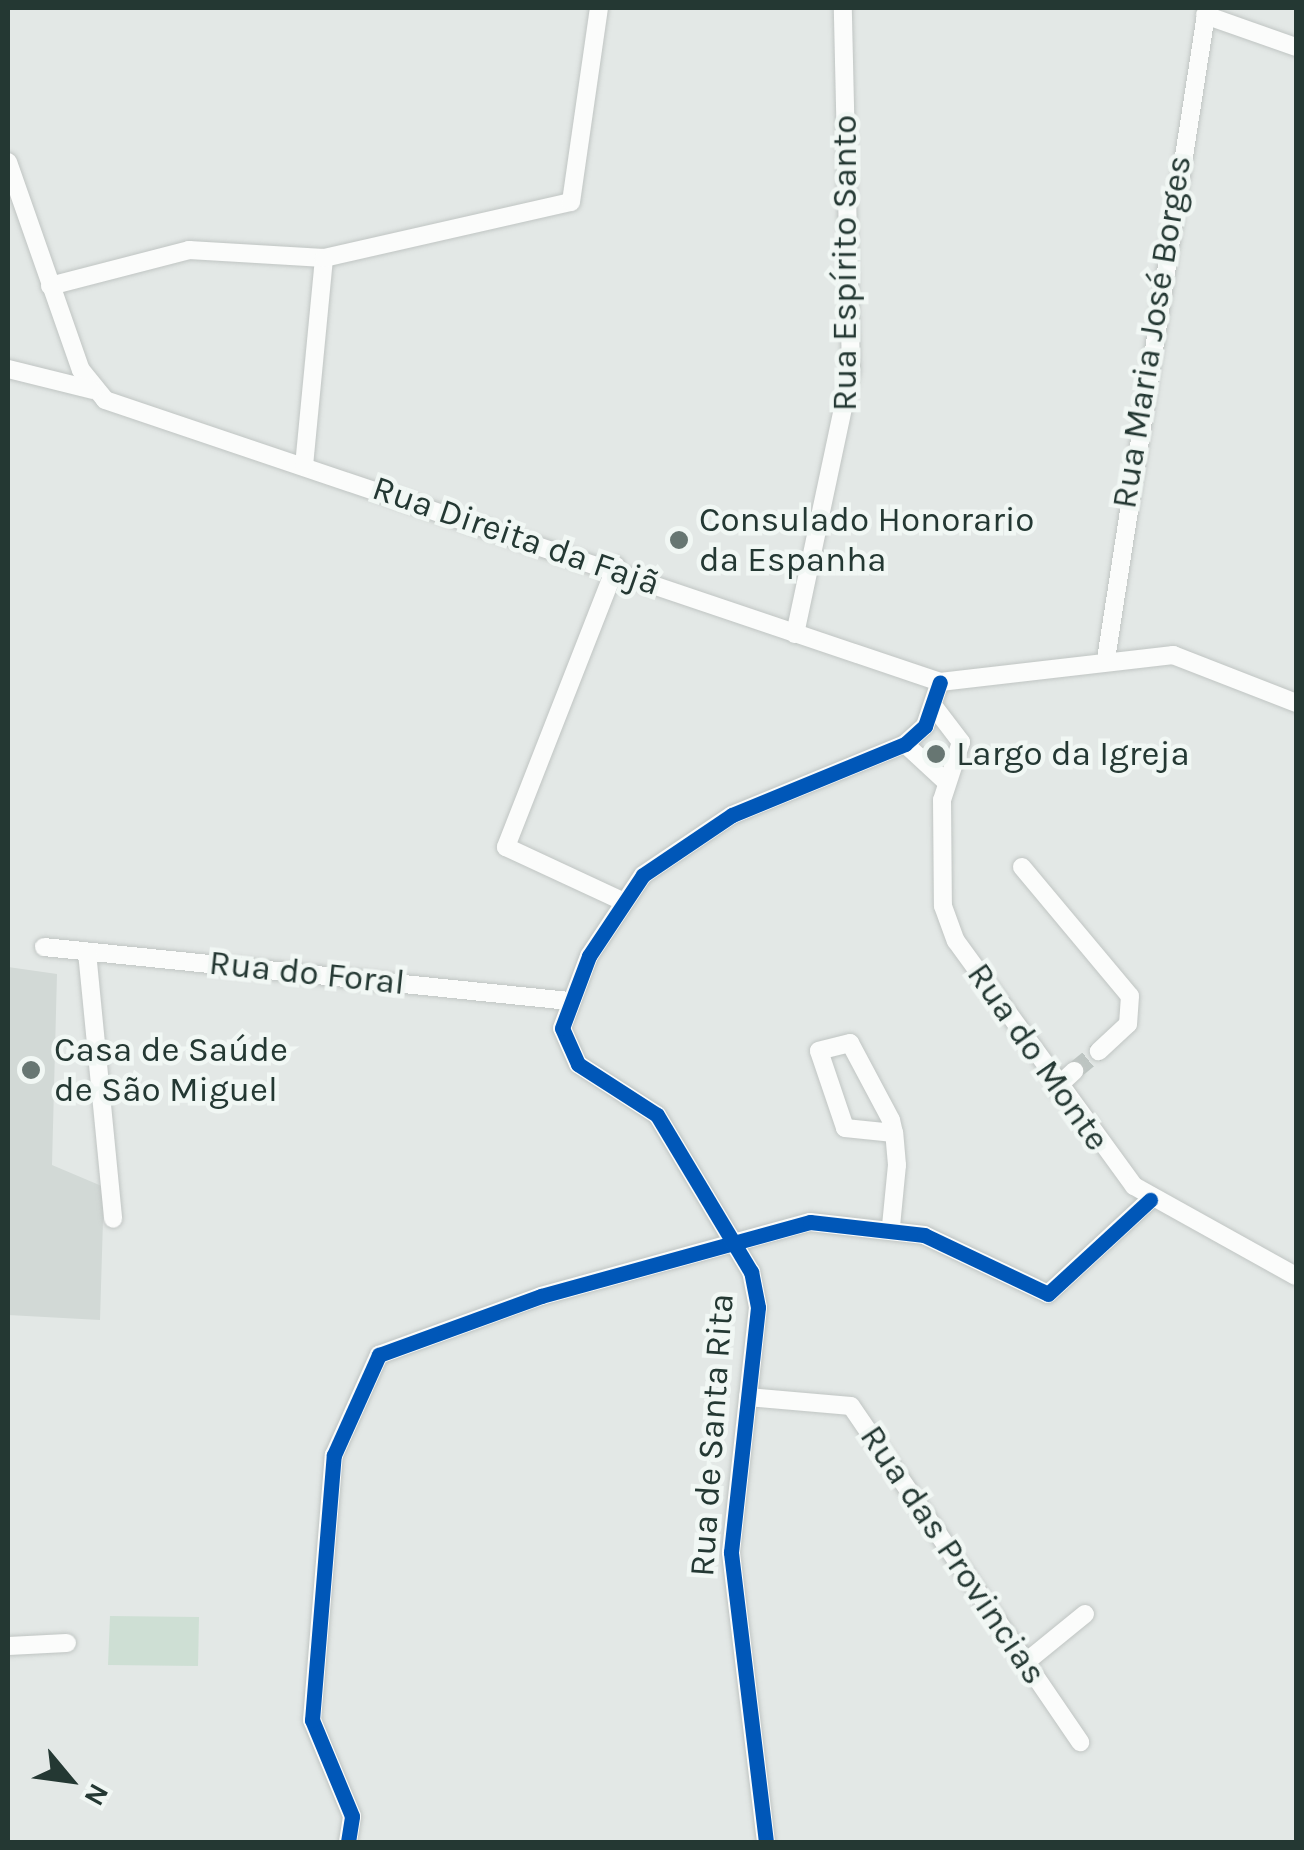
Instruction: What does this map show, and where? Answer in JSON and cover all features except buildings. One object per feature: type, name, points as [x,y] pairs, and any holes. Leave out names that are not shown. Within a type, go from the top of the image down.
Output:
[{"type":"street","points":[[50,286],[190,250],[324,258],[571,202],[598,8]]},
{"type":"street","name":"Rua Espírito Santo","points":[[795,634],[851,370],[843,8]]},
{"type":"street","points":[[1206,11],[1296,47]]},
{"type":"street","name":"Rua Maria José Borges","points":[[1106,659],[1206,11]]},
{"type":"street","points":[[8,162],[50,286],[93,390]]},
{"type":"street","points":[[304,466],[324,258]]},
{"type":"street","name":"Rua Direita da Fajã","points":[[8,369],[93,390],[304,466],[616,566],[795,634],[940,682]]},
{"type":"street","points":[[616,566],[506,850],[620,900]]},
{"type":"street","points":[[569,1001],[620,900],[686,839],[905,744],[934,708],[940,682],[1106,659],[1182,657],[1296,703]]},
{"type":"street","name":"Rua do Monte","points":[[934,708],[961,742],[944,780],[943,906],[956,941],[1056,1088],[1150,1200],[1296,1276]]},
{"type":"street","points":[[905,744],[944,780]]},
{"type":"street","points":[[1022,866],[1130,996],[1128,1024],[1099,1051]]},
{"type":"street","name":"Rua do Foral","points":[[44,947],[569,1001]]},
{"type":"street","points":[[87,952],[113,1219]]},
{"type":"street","name":"Rua de Santa Rita","points":[[569,1001],[562,1028],[569,1053],[657,1116],[738,1242],[758,1307],[733,1617],[766,1842]]},
{"type":"street","points":[[892,1226],[894,1134],[850,1044],[819,1050],[845,1128],[894,1134]]},
{"type":"street","points":[[1056,1088],[1074,1072]]},
{"type":"street","points":[[348,1842],[352,1816],[312,1720],[334,1455],[374,1360],[541,1296],[810,1222],[892,1226],[962,1250],[1041,1295],[1150,1200]]},
{"type":"street","name":"Rua das Provincias","points":[[748,1397],[852,1406],[1080,1742]]},
{"type":"street","points":[[1026,1662],[1086,1614]]},
{"type":"street","points":[[8,1646],[67,1642]]},
{"type":"shaded area","name":"Casa de Saúde de São Miguel","points":[[8,967],[57,974],[52,1165],[104,1187],[100,1320],[8,1315]]},
{"type":"green space","points":[[110,1616],[199,1617],[198,1666],[108,1665]]},
{"type":"tunnel","points":[[1074,1071],[1099,1051]]},
{"type":"cycle path","points":[[766,1842],[731,1552],[758,1307],[751,1272],[657,1115],[578,1064],[562,1028],[589,956],[643,875],[732,815],[905,744],[925,726],[940,682]]},
{"type":"cycle path","points":[[348,1842],[352,1816],[312,1720],[334,1455],[379,1355],[541,1296],[810,1222],[924,1235],[1048,1294],[1150,1200]]},
{"type":"place","name":"Consulado Honorario da Espanha","points":[[679,540]]},
{"type":"place","name":"Largo da Igreja","points":[[936,754]]},
{"type":"place","name":"Casa de Saúde de São Miguel","points":[[31,1070]]}]
